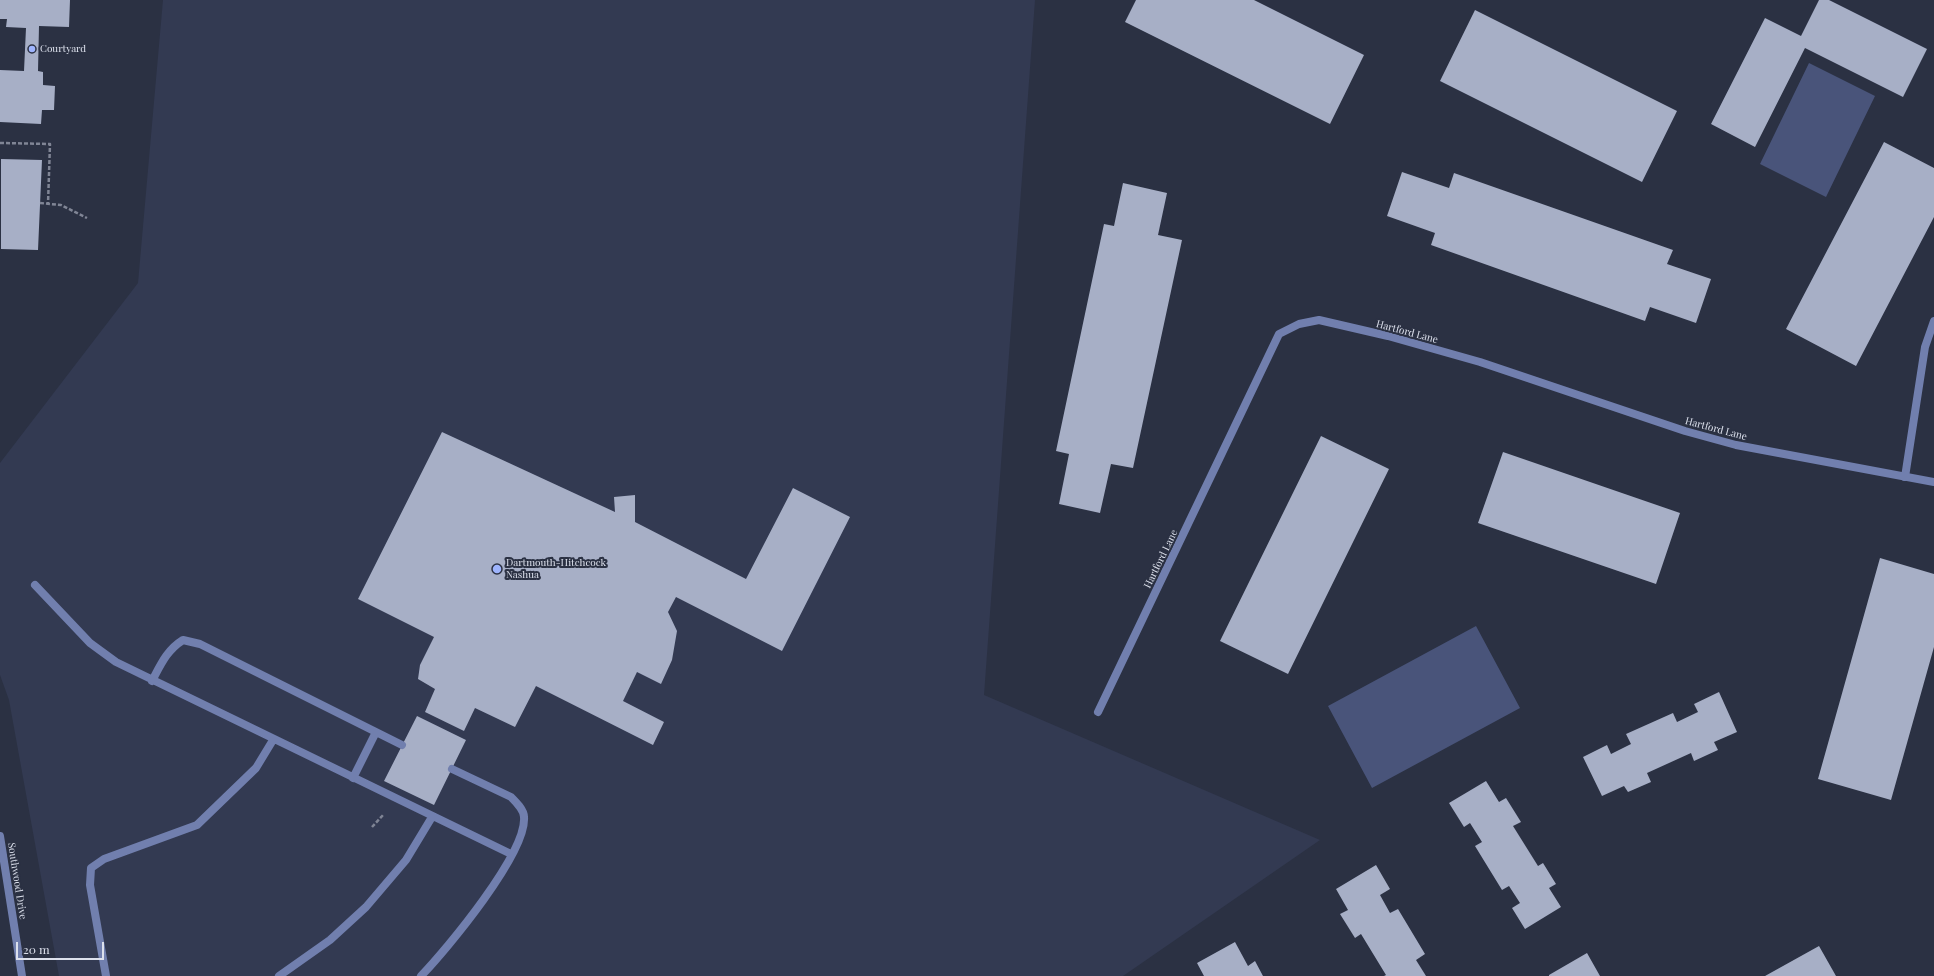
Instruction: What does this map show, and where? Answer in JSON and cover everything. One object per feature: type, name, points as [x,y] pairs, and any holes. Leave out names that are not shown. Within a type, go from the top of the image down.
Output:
[{"type":"street","name":"Hartford Lane","points":[[1098,712],[1279,334],[1299,324],[1318,320],[1388,336],[1480,362],[1685,432],[1736,445],[1934,482]]},
{"type":"street","points":[[1905,477],[1925,347],[1934,321]]},
{"type":"street","points":[[35,585],[90,643],[116,662],[273,740],[511,854]]},
{"type":"street","points":[[152,681],[163,660],[173,646],[183,640],[200,644],[402,745]]},
{"type":"street","points":[[353,778],[376,732]]},
{"type":"street","points":[[106,976],[90,885],[91,868],[104,859],[197,825],[256,768],[273,740]]},
{"type":"street","points":[[421,976],[478,910],[522,836],[524,816],[518,803],[512,797],[452,768]]},
{"type":"street","points":[[279,976],[330,940],[366,907],[406,860],[432,817]]},
{"type":"street","name":"Southwood Drive","points":[[0,836],[22,976]]},
{"type":"path","points":[[0,143],[50,144],[48,204]]},
{"type":"path","points":[[40,203],[61,205],[87,218]]},
{"type":"path","points":[[372,828],[385,812]]},
{"type":"shaded area","name":"Dartmouth-Hitchcock Nashua","points":[[163,0],[1035,0],[984,695],[1320,840],[1123,976],[59,976],[9,700],[0,675],[0,463],[138,283]]},
{"type":"shaded area","points":[[1809,63],[1875,96],[1826,197],[1760,164]]},
{"type":"shaded area","points":[[1476,626],[1520,708],[1372,788],[1328,706]]},
{"type":"building","name":"Courtyard","points":[[0,0],[70,0],[69,27],[39,26],[38,71],[43,72],[43,85],[55,86],[54,110],[42,110],[41,124],[0,122],[0,70],[24,71],[26,28],[6,27],[7,19],[0,19]]},
{"type":"building","points":[[1136,0],[1254,0],[1364,55],[1330,124],[1125,22]]},
{"type":"building","points":[[1819,0],[1829,0],[1927,49],[1903,97],[1805,48],[1755,147],[1711,124],[1765,18],[1801,36]]},
{"type":"building","points":[[1475,10],[1677,111],[1642,182],[1440,81]]},
{"type":"building","points":[[1884,142],[1934,168],[1934,217],[1856,366],[1786,329]]},
{"type":"building","points":[[1,159],[42,160],[38,250],[1,249]]},
{"type":"building","points":[[1402,172],[1449,188],[1454,173],[1673,250],[1667,264],[1711,279],[1696,323],[1650,307],[1645,321],[1431,245],[1435,233],[1387,216]]},
{"type":"building","points":[[1123,183],[1167,193],[1158,235],[1182,240],[1133,468],[1111,464],[1100,513],[1059,504],[1069,454],[1056,451],[1104,224],[1114,226]]},
{"type":"building","points":[[442,432],[615,512],[614,497],[635,495],[635,522],[746,579],[793,488],[850,517],[782,651],[676,597],[668,612],[677,631],[672,660],[661,684],[637,672],[623,701],[664,722],[653,745],[536,686],[515,727],[475,708],[464,731],[425,712],[435,689],[418,679],[420,665],[434,637],[358,599]]},
{"type":"building","points":[[1321,436],[1389,469],[1288,674],[1220,641]]},
{"type":"building","points":[[1503,452],[1680,513],[1656,584],[1478,523]]},
{"type":"building","points":[[1880,558],[1934,574],[1934,647],[1891,800],[1818,779]]},
{"type":"building","points":[[1719,692],[1737,732],[1714,742],[1718,750],[1694,761],[1691,753],[1647,773],[1651,782],[1628,792],[1624,786],[1602,796],[1583,757],[1607,745],[1611,754],[1631,744],[1626,734],[1673,713],[1677,722],[1698,712],[1694,704]]},
{"type":"building","points":[[417,716],[466,740],[434,805],[384,781]]},
{"type":"building","points":[[1486,781],[1499,802],[1506,798],[1521,822],[1513,826],[1538,866],[1543,863],[1556,884],[1549,888],[1561,907],[1525,929],[1512,908],[1520,903],[1509,886],[1502,890],[1475,846],[1482,842],[1470,823],[1464,827],[1449,803]]},
{"type":"building","points":[[1376,865],[1390,889],[1380,895],[1390,913],[1398,909],[1425,954],[1416,960],[1426,976],[1384,976],[1386,975],[1361,934],[1355,938],[1340,914],[1348,910],[1336,889]]},
{"type":"building","points":[[1235,942],[1248,966],[1255,961],[1263,976],[1204,976],[1197,963]]},
{"type":"building","points":[[1819,946],[1836,976],[1765,976]]},
{"type":"building","points":[[1587,953],[1600,976],[1549,976],[1549,975]]},
{"type":"place","name":"Courtyard","points":[[32,49]]},
{"type":"place","name":"Dartmouth-Hitchcock Nashua","points":[[497,569]]}]
